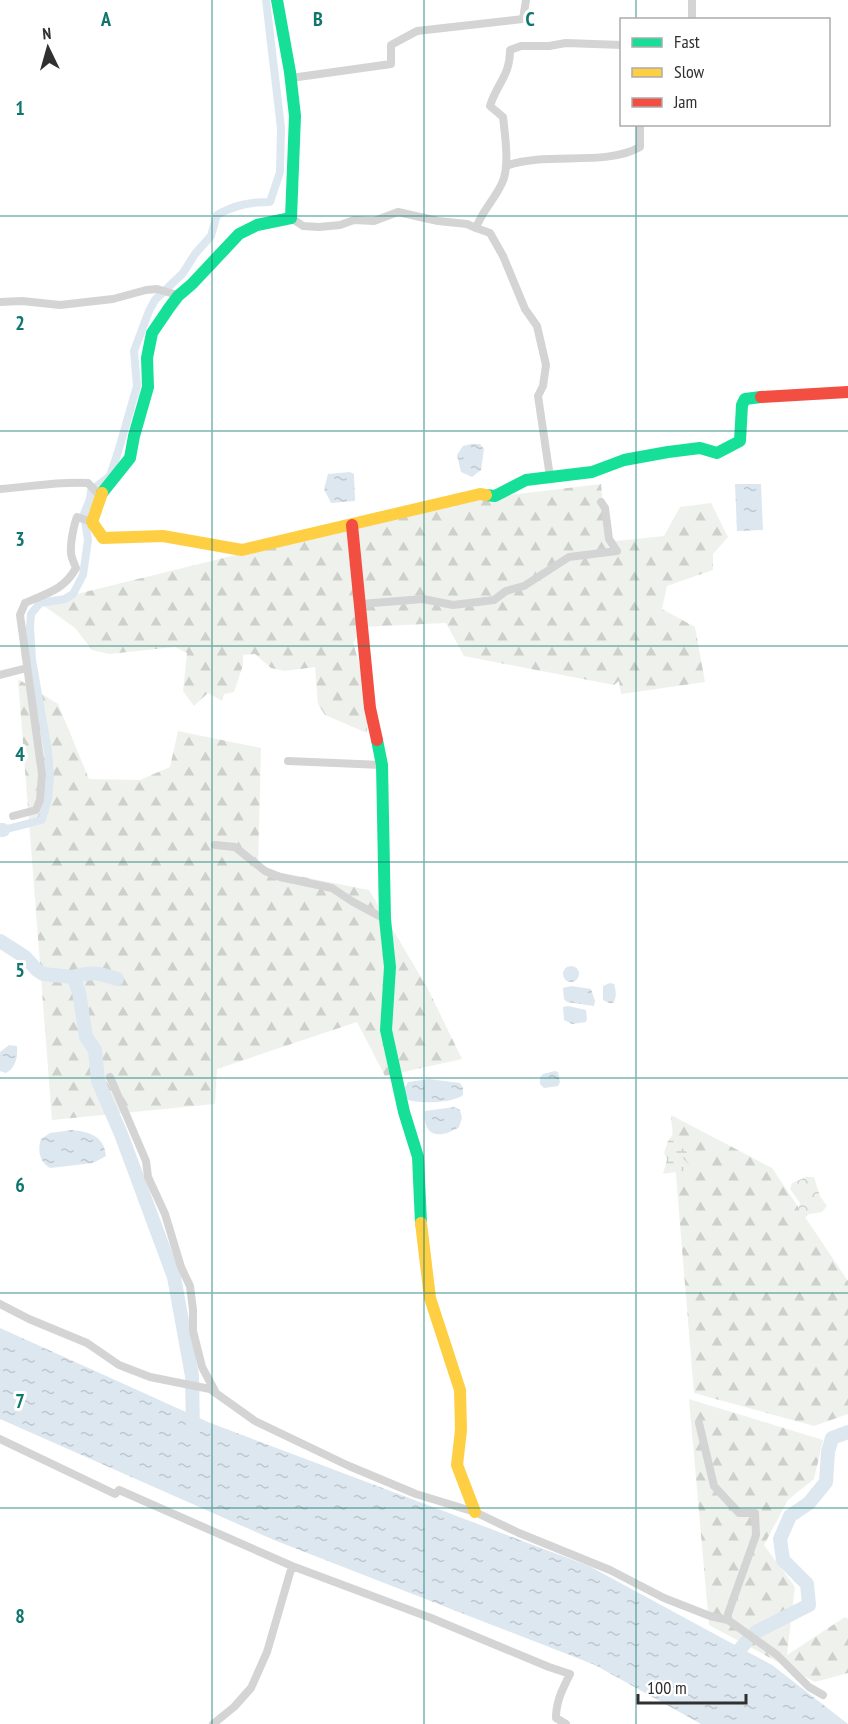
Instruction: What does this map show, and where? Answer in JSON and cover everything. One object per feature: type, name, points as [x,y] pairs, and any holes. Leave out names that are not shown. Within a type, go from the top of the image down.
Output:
[{"type":"street","points":[[277,0],[295,114],[291,218]]},
{"type":"street","points":[[291,78],[391,64],[391,45],[417,32],[523,19],[526,0]]},
{"type":"street","points":[[692,0],[692,18]]},
{"type":"street","points":[[476,228],[479,217],[502,184],[506,166],[503,117],[490,106],[493,95],[510,67],[510,50],[521,46],[549,46],[566,43],[620,45]]},
{"type":"street","points":[[506,166],[516,162],[564,157],[606,157],[630,153],[640,147],[640,126]]},
{"type":"street","points":[[92,522],[100,496],[130,458],[148,387],[147,358],[153,333],[176,295],[192,284],[239,234],[257,225],[291,218],[303,226],[319,227],[340,225],[354,220],[374,221],[398,212],[438,221],[467,224],[490,233],[503,256],[525,309],[537,326],[540,335],[546,365],[543,386],[538,396],[550,477]]},
{"type":"street","points":[[0,302],[22,301],[60,305],[113,299],[157,289],[176,295]]},
{"type":"street","points":[[13,816],[36,810],[40,800],[42,774],[20,615],[25,603],[70,580],[76,568],[70,553],[73,539],[72,526],[77,517],[92,522],[103,538],[164,536],[242,550],[480,494],[495,496],[526,480],[592,472],[624,460],[669,452],[700,448],[717,453],[740,441],[744,399],[848,392]]},
{"type":"street","points":[[0,489],[28,488],[68,482],[88,483],[100,496]]},
{"type":"street","points":[[361,604],[423,598],[453,605],[494,600],[507,591],[524,586],[569,557],[618,551],[609,539],[605,508],[601,502]]},
{"type":"street","points":[[352,525],[370,708],[382,765],[385,919],[390,967],[386,1030],[404,1112],[418,1157],[419,1205],[430,1298],[460,1390],[461,1430],[457,1465],[475,1512]]},
{"type":"street","points":[[0,675],[27,668]]},
{"type":"street","points":[[288,761],[382,765]]},
{"type":"street","points":[[216,845],[235,846],[265,871],[280,877],[332,888],[385,919]]},
{"type":"street","points":[[110,1077],[146,1161],[148,1177],[165,1214],[181,1267],[190,1286],[193,1331],[202,1367],[213,1391]]},
{"type":"street","points":[[0,1304],[29,1319],[87,1343],[119,1365],[150,1377],[213,1391],[255,1421],[350,1466],[416,1494],[475,1512],[519,1533],[610,1570],[664,1598],[710,1616],[728,1620],[777,1655],[809,1687],[823,1695]]},
{"type":"street","points":[[699,1423],[714,1486],[738,1513],[754,1513],[756,1535],[728,1614],[728,1620]]},
{"type":"street","points":[[0,1439],[115,1494],[119,1490],[292,1566],[431,1618],[570,1674],[556,1707],[556,1718],[566,1724]]},
{"type":"street","points":[[213,1724],[252,1688],[267,1652],[292,1566]]},
{"type":"green space","points":[[601,484],[607,542],[664,536],[680,507],[711,503],[728,537],[713,554],[713,570],[667,586],[662,609],[695,627],[705,682],[621,694],[619,681],[614,685],[464,656],[446,623],[363,627],[353,643],[369,696],[367,733],[325,715],[318,704],[315,667],[285,671],[271,668],[255,654],[243,655],[243,665],[234,692],[224,694],[222,701],[208,693],[194,706],[183,691],[187,653],[175,647],[109,654],[92,650],[75,628],[40,603],[451,502]]},
{"type":"green space","points":[[18,679],[58,704],[89,779],[140,780],[170,767],[178,731],[261,748],[258,868],[369,890],[427,987],[462,1059],[385,1076],[357,1022],[217,1069],[215,1104],[52,1120]]},
{"type":"green space","points":[[671,1115],[772,1168],[848,1281],[848,1414],[814,1426],[694,1393]]},
{"type":"green space","points":[[673,1134],[676,1134],[677,1151],[684,1148],[687,1153],[683,1158],[690,1170],[663,1174],[667,1159],[664,1153]]},
{"type":"green space","points":[[806,1177],[814,1177],[820,1196],[827,1206],[822,1212],[809,1214],[799,1223],[795,1218],[800,1203],[790,1189],[792,1183]]},
{"type":"green space","points":[[689,1399],[823,1440],[814,1479],[788,1500],[764,1545],[795,1587],[787,1655],[845,1617],[848,1619],[848,1673],[815,1682],[709,1625]]},
{"type":"water","points":[[480,444],[484,449],[481,470],[472,477],[461,472],[457,455],[463,446]]},
{"type":"water","points":[[350,472],[354,474],[355,501],[331,503],[324,489],[328,474]]},
{"type":"water","points":[[735,484],[761,484],[763,530],[737,531]]},
{"type":"water","points":[[568,966],[574,966],[579,974],[577,980],[568,982],[563,977],[563,971]]},
{"type":"water","points":[[614,984],[615,989],[616,996],[613,1003],[603,1000],[603,986]]},
{"type":"water","points":[[571,986],[591,989],[595,1001],[594,1006],[567,1002],[564,999],[563,988]]},
{"type":"water","points":[[563,1007],[586,1010],[586,1022],[572,1024],[564,1020]]},
{"type":"water","points":[[9,1045],[17,1046],[17,1054],[14,1065],[6,1073],[0,1071],[0,1052]]},
{"type":"water","points":[[558,1072],[560,1082],[558,1086],[544,1088],[540,1084],[540,1077]]},
{"type":"water","points":[[429,1079],[460,1083],[463,1095],[452,1100],[434,1102],[417,1102],[405,1098],[405,1087],[408,1082]]},
{"type":"water","points":[[454,1107],[460,1110],[462,1118],[459,1127],[440,1134],[430,1131],[425,1120],[425,1111]]},
{"type":"water","points":[[72,1130],[95,1136],[105,1149],[106,1156],[93,1163],[50,1168],[40,1156],[41,1139],[50,1133]]},
{"type":"water","points":[[0,1328],[208,1422],[589,1566],[772,1665],[848,1724],[701,1724],[595,1665],[274,1540],[0,1419]]},
{"type":"waterway","points":[[3,830],[42,820],[48,799],[50,776],[48,751],[32,660],[31,614],[40,603],[65,599],[73,594],[83,575],[88,540],[84,514],[91,491],[110,476],[118,452],[137,386],[134,351],[149,311],[155,300],[183,273],[195,254],[211,236],[217,215],[243,205],[270,202],[280,172],[281,128],[266,0]]},
{"type":"waterway","points":[[0,941],[25,957],[43,974],[73,977],[79,992],[86,1037],[95,1050],[98,1081],[121,1134],[174,1277],[192,1376],[193,1433]]},
{"type":"waterway","points":[[73,977],[95,974],[117,979]]},
{"type":"waterway","points":[[756,1632],[809,1605],[807,1584],[783,1560],[780,1539],[790,1516],[809,1503],[826,1482],[828,1452],[832,1438],[848,1432]]},
{"type":"waterway","points":[[741,1648],[746,1642]]},
{"type":"traffic: fast","points":[[102,493],[130,458],[148,387],[147,358],[152,333],[169,308],[239,234],[257,225],[291,218],[295,116],[290,72],[277,0]]},
{"type":"traffic: fast","points":[[486,495],[495,496],[526,480],[592,472],[624,460],[700,448],[717,453],[740,441],[742,405],[745,399],[761,397]]},
{"type":"traffic: fast","points":[[377,740],[382,765],[385,919],[390,967],[386,1030],[404,1112],[418,1157],[421,1223]]},
{"type":"traffic: slow","points":[[102,493],[92,522],[103,538],[163,536],[242,550],[480,494],[486,495]]},
{"type":"traffic: slow","points":[[421,1223],[430,1298],[460,1390],[461,1430],[457,1465],[475,1512]]},
{"type":"traffic: jam","points":[[761,397],[848,392]]},
{"type":"traffic: jam","points":[[352,525],[370,708],[377,740]]}]
